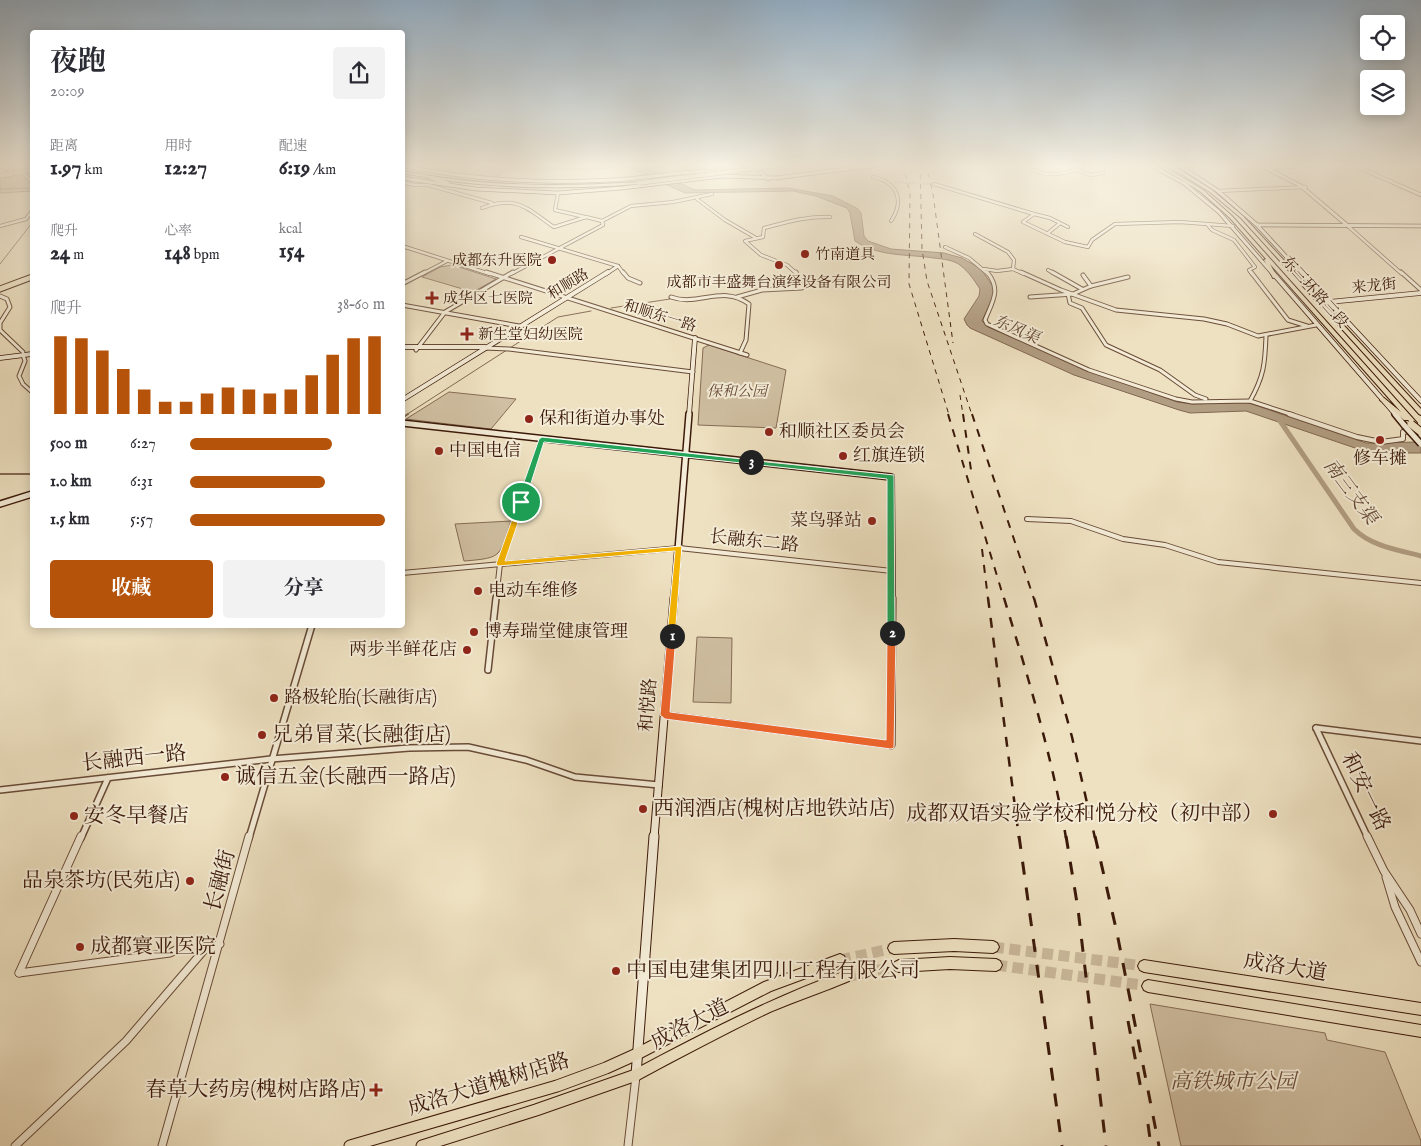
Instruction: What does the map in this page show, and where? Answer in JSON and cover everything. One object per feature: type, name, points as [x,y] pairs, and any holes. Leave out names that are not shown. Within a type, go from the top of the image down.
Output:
[{"type":"highway","name":"东三环路三段","points":[[1230,217],[1262,252],[1410,424]]},
{"type":"highway","name":"东三环路三段","points":[[1242,217],[1421,413]]},
{"type":"highway","points":[[1262,252],[1275,277]]},
{"type":"highway","points":[[1382,399],[1410,424],[1421,431]]},
{"type":"highway","points":[[894,948],[954,944],[993,947]]},
{"type":"highway","name":"成洛大道","points":[[637,1054],[768,986],[840,960]]},
{"type":"highway","points":[[899,966],[950,963],[996,965]]},
{"type":"highway","name":"成洛大道","points":[[1144,966],[1421,1009]]},
{"type":"highway","name":"成洛大道","points":[[636,1075],[775,1003],[845,977]]},
{"type":"highway","points":[[1148,986],[1421,1031]]},
{"type":"main road","points":[[0,289],[30,278]]},
{"type":"main road","points":[[0,294],[30,282]]},
{"type":"main road","name":"成洛大道槐树店路","points":[[350,1146],[413,1130],[572,1082],[637,1054]]},
{"type":"main road","name":"成洛大道槐树店路","points":[[422,1146],[536,1110],[636,1075]]},
{"type":"street","points":[[0,226],[26,220],[28,217]]},
{"type":"street","points":[[540,217],[554,227],[584,217]]},
{"type":"street","points":[[588,217],[602,221],[609,217]]},
{"type":"street","points":[[722,217],[757,238]]},
{"type":"street","points":[[737,297],[762,290],[802,288],[801,282],[788,264],[761,254],[745,241],[763,237],[764,228],[804,217]]},
{"type":"street","points":[[1030,217],[1024,222],[1065,242],[1088,247],[1097,236],[1115,224],[1180,222],[1233,226]]},
{"type":"street","points":[[1048,217],[1068,227]]},
{"type":"street","points":[[1224,217],[1382,399]]},
{"type":"street","points":[[1248,217],[1421,401]]},
{"type":"street","points":[[1340,217],[1421,290]]},
{"type":"street","points":[[417,349],[445,312],[502,278],[603,224],[602,221]]},
{"type":"street","points":[[1048,233],[1059,224]]},
{"type":"street","points":[[1207,224],[1212,230],[1234,240],[1255,267],[1249,270],[1288,320],[1310,326]]},
{"type":"street","points":[[1258,226],[1421,227]]},
{"type":"street","points":[[976,234],[1008,252],[1014,260],[1013,269]]},
{"type":"street","points":[[521,237],[618,266],[628,278],[640,283]]},
{"type":"street","name":"和顺东一路","points":[[405,247],[748,355]]},
{"type":"street","points":[[945,247],[980,264],[997,289],[996,298],[985,320],[988,324],[1089,370],[1176,399],[1192,402],[1250,401],[1342,432],[1381,442],[1403,439],[1403,432],[1421,431]]},
{"type":"street","points":[[405,282],[447,261]]},
{"type":"street","name":"和顺路","points":[[405,398],[618,266]]},
{"type":"street","points":[[984,269],[997,271],[1013,269],[1116,310],[1151,316],[1204,319],[1227,324],[1258,336],[1316,325]]},
{"type":"street","points":[[1048,270],[1082,289]]},
{"type":"street","points":[[1083,275],[1091,286]]},
{"type":"street","points":[[1030,297],[1073,294],[1091,286],[1128,277]]},
{"type":"street","name":"来龙街","points":[[1329,302],[1421,290]]},
{"type":"street","points":[[0,294],[7,299],[10,307],[0,323],[0,330],[23,353],[25,360],[19,376],[23,384],[30,390]]},
{"type":"street","points":[[1068,294],[1070,303],[1082,308],[1106,344],[1160,370],[1200,398],[1214,401]]},
{"type":"street","points":[[671,297],[680,302],[724,295],[737,297],[749,304],[746,340],[740,352]]},
{"type":"street","points":[[405,306],[519,326]]},
{"type":"street","points":[[1250,401],[1261,382],[1265,364],[1266,336]]},
{"type":"street","name":"和悦路","points":[[636,1075],[645,938],[680,548],[695,338]]},
{"type":"street","points":[[405,349],[509,349],[693,372]]},
{"type":"street","points":[[0,357],[30,353]]},
{"type":"street","points":[[1414,393],[1421,395]]},
{"type":"street","points":[[405,423],[891,477],[891,745],[665,715]]},
{"type":"street","points":[[1410,424],[1421,444]]},
{"type":"street","points":[[488,670],[500,564],[542,439]]},
{"type":"street","points":[[0,504],[30,495]]},
{"type":"street","points":[[1027,519],[1072,521],[1123,539],[1165,545],[1218,562],[1421,583]]},
{"type":"street","name":"长融东二路","points":[[405,573],[680,548],[892,571]]},
{"type":"street","name":"长融街","points":[[162,1146],[271,760],[311,628]]},
{"type":"street","name":"和安一路","points":[[1421,741],[1316,728],[1384,870],[1410,910],[1421,934]]},
{"type":"street","name":"长融西一路","points":[[0,790],[271,760],[409,748],[468,747],[526,760],[575,777],[659,785]]},
{"type":"street","points":[[108,778],[19,974],[170,953],[195,940],[205,949]]},
{"type":"street","name":"和安一路","points":[[1384,870],[1395,907],[1421,962]]},
{"type":"street","points":[[15,1146],[126,1041],[205,949],[220,944]]},
{"type":"street","points":[[628,1146],[636,1075]]},
{"type":"green space","points":[[452,265],[496,279],[473,292],[422,277],[440,267]]},
{"type":"green space","name":"保和公园","points":[[709,345],[786,370],[776,428],[698,425],[703,348]]},
{"type":"green space","points":[[449,392],[516,399],[491,429],[406,419]]},
{"type":"green space","points":[[511,521],[498,553],[487,558],[464,561],[455,524]]},
{"type":"green space","points":[[697,637],[732,638],[731,703],[693,702]]},
{"type":"green space","name":"高铁城市公园","points":[[1150,1004],[1325,1033],[1327,1040],[1385,1052],[1421,1141],[1421,1146],[1181,1146]]},
{"type":"shaded area","points":[[851,217],[862,217],[864,236],[868,241],[891,249],[944,253],[962,258],[981,269],[994,288],[993,297],[982,321],[988,327],[1090,371],[1177,402],[1193,404],[1246,402],[1366,443],[1421,442],[1421,453],[1386,453],[1361,450],[1246,411],[1190,413],[1074,375],[970,328],[964,319],[979,296],[980,289],[966,270],[957,263],[948,260],[883,252],[855,241]]},
{"type":"waterway","points":[[0,264],[30,226]]},
{"type":"waterway","points":[[611,308],[670,299]]},
{"type":"waterway","points":[[406,415],[558,317],[591,311]]},
{"type":"waterway","name":"南三支渠","points":[[1278,418],[1354,529],[1368,540],[1421,556]]},
{"type":"waterway","points":[[0,474],[30,474]]},
{"type":"tunnel","points":[[993,947],[1144,966]]},
{"type":"tunnel","points":[[840,960],[894,948]]},
{"type":"tunnel","points":[[996,965],[1148,986]]},
{"type":"tunnel","points":[[845,977],[899,966]]},
{"type":"railway","points":[[910,217],[909,284],[949,415]]},
{"type":"railway","points":[[921,217],[922,249],[927,281],[972,415]]},
{"type":"railway","points":[[936,217],[953,343]]},
{"type":"railway","points":[[960,395],[963,415]]},
{"type":"railway","points":[[948,414],[1004,599]]},
{"type":"railway","points":[[963,414],[972,477]]},
{"type":"railway","points":[[972,414],[1034,599]]},
{"type":"railway","points":[[982,549],[988,599]]},
{"type":"railway","points":[[988,598],[1019,838]]},
{"type":"railway","points":[[1004,598],[1047,747],[1066,838]]},
{"type":"railway","points":[[1034,598],[1072,737],[1095,838]]},
{"type":"railway","points":[[1019,836],[1062,1146]]},
{"type":"railway","points":[[1066,836],[1078,909],[1106,1146]]},
{"type":"railway","points":[[1095,836],[1117,933],[1159,1146]]},
{"type":"railway","points":[[1128,1021],[1141,1089]]},
{"type":"railway","points":[[1148,1124],[1151,1146]]},
{"type":"place","name":"竹南道具","points":[[805,254]]},
{"type":"place","name":"成都东升医院","points":[[552,260]]},
{"type":"place","name":"成都市丰盛舞台演绎设备有限公司","points":[[779,265]]},
{"type":"place","name":"成华区七医院","points":[[432,298]]},
{"type":"place","name":"新生堂妇幼医院","points":[[467,334]]},
{"type":"place","name":"保和街道办事处","points":[[529,419]]},
{"type":"place","name":"和顺社区委员会","points":[[769,432]]},
{"type":"place","name":"修车摊","points":[[1380,440]]},
{"type":"place","name":"中国电信","points":[[439,451]]},
{"type":"place","name":"红旗连锁","points":[[843,456]]},
{"type":"place","name":"菜鸟驿站","points":[[872,521]]},
{"type":"place","name":"电动车维修","points":[[478,591]]},
{"type":"place","name":"博寿瑞堂健康管理","points":[[474,632]]},
{"type":"place","name":"两步半鲜花店","points":[[467,650]]},
{"type":"place","name":"路极轮胎(长融街店)","points":[[274,698]]},
{"type":"place","name":"兄弟冒菜(长融街店)","points":[[262,735]]},
{"type":"place","name":"诚信五金(长融西一路店)","points":[[225,777]]},
{"type":"place","name":"西润酒店(槐树店地铁站店)","points":[[643,809]]},
{"type":"place","name":"成都双语实验学校和悦分校（初中部）","points":[[1273,814]]},
{"type":"place","name":"安冬早餐店","points":[[74,816]]},
{"type":"place","name":"品泉茶坊(民苑店)","points":[[190,881]]},
{"type":"place","name":"成都寰亚医院","points":[[80,947]]},
{"type":"place","name":"中国电建集团四川工程有限公司","points":[[616,971]]},
{"type":"place","name":"春草大药房(槐树店路店)","points":[[376,1090]]},
{"type":"route","points":[[542,439],[891,477],[891,745],[665,715],[680,548],[500,564],[521,502],[542,439]]},
{"type":"water label","name":"东风渠","points":[[1016,330]]}]
